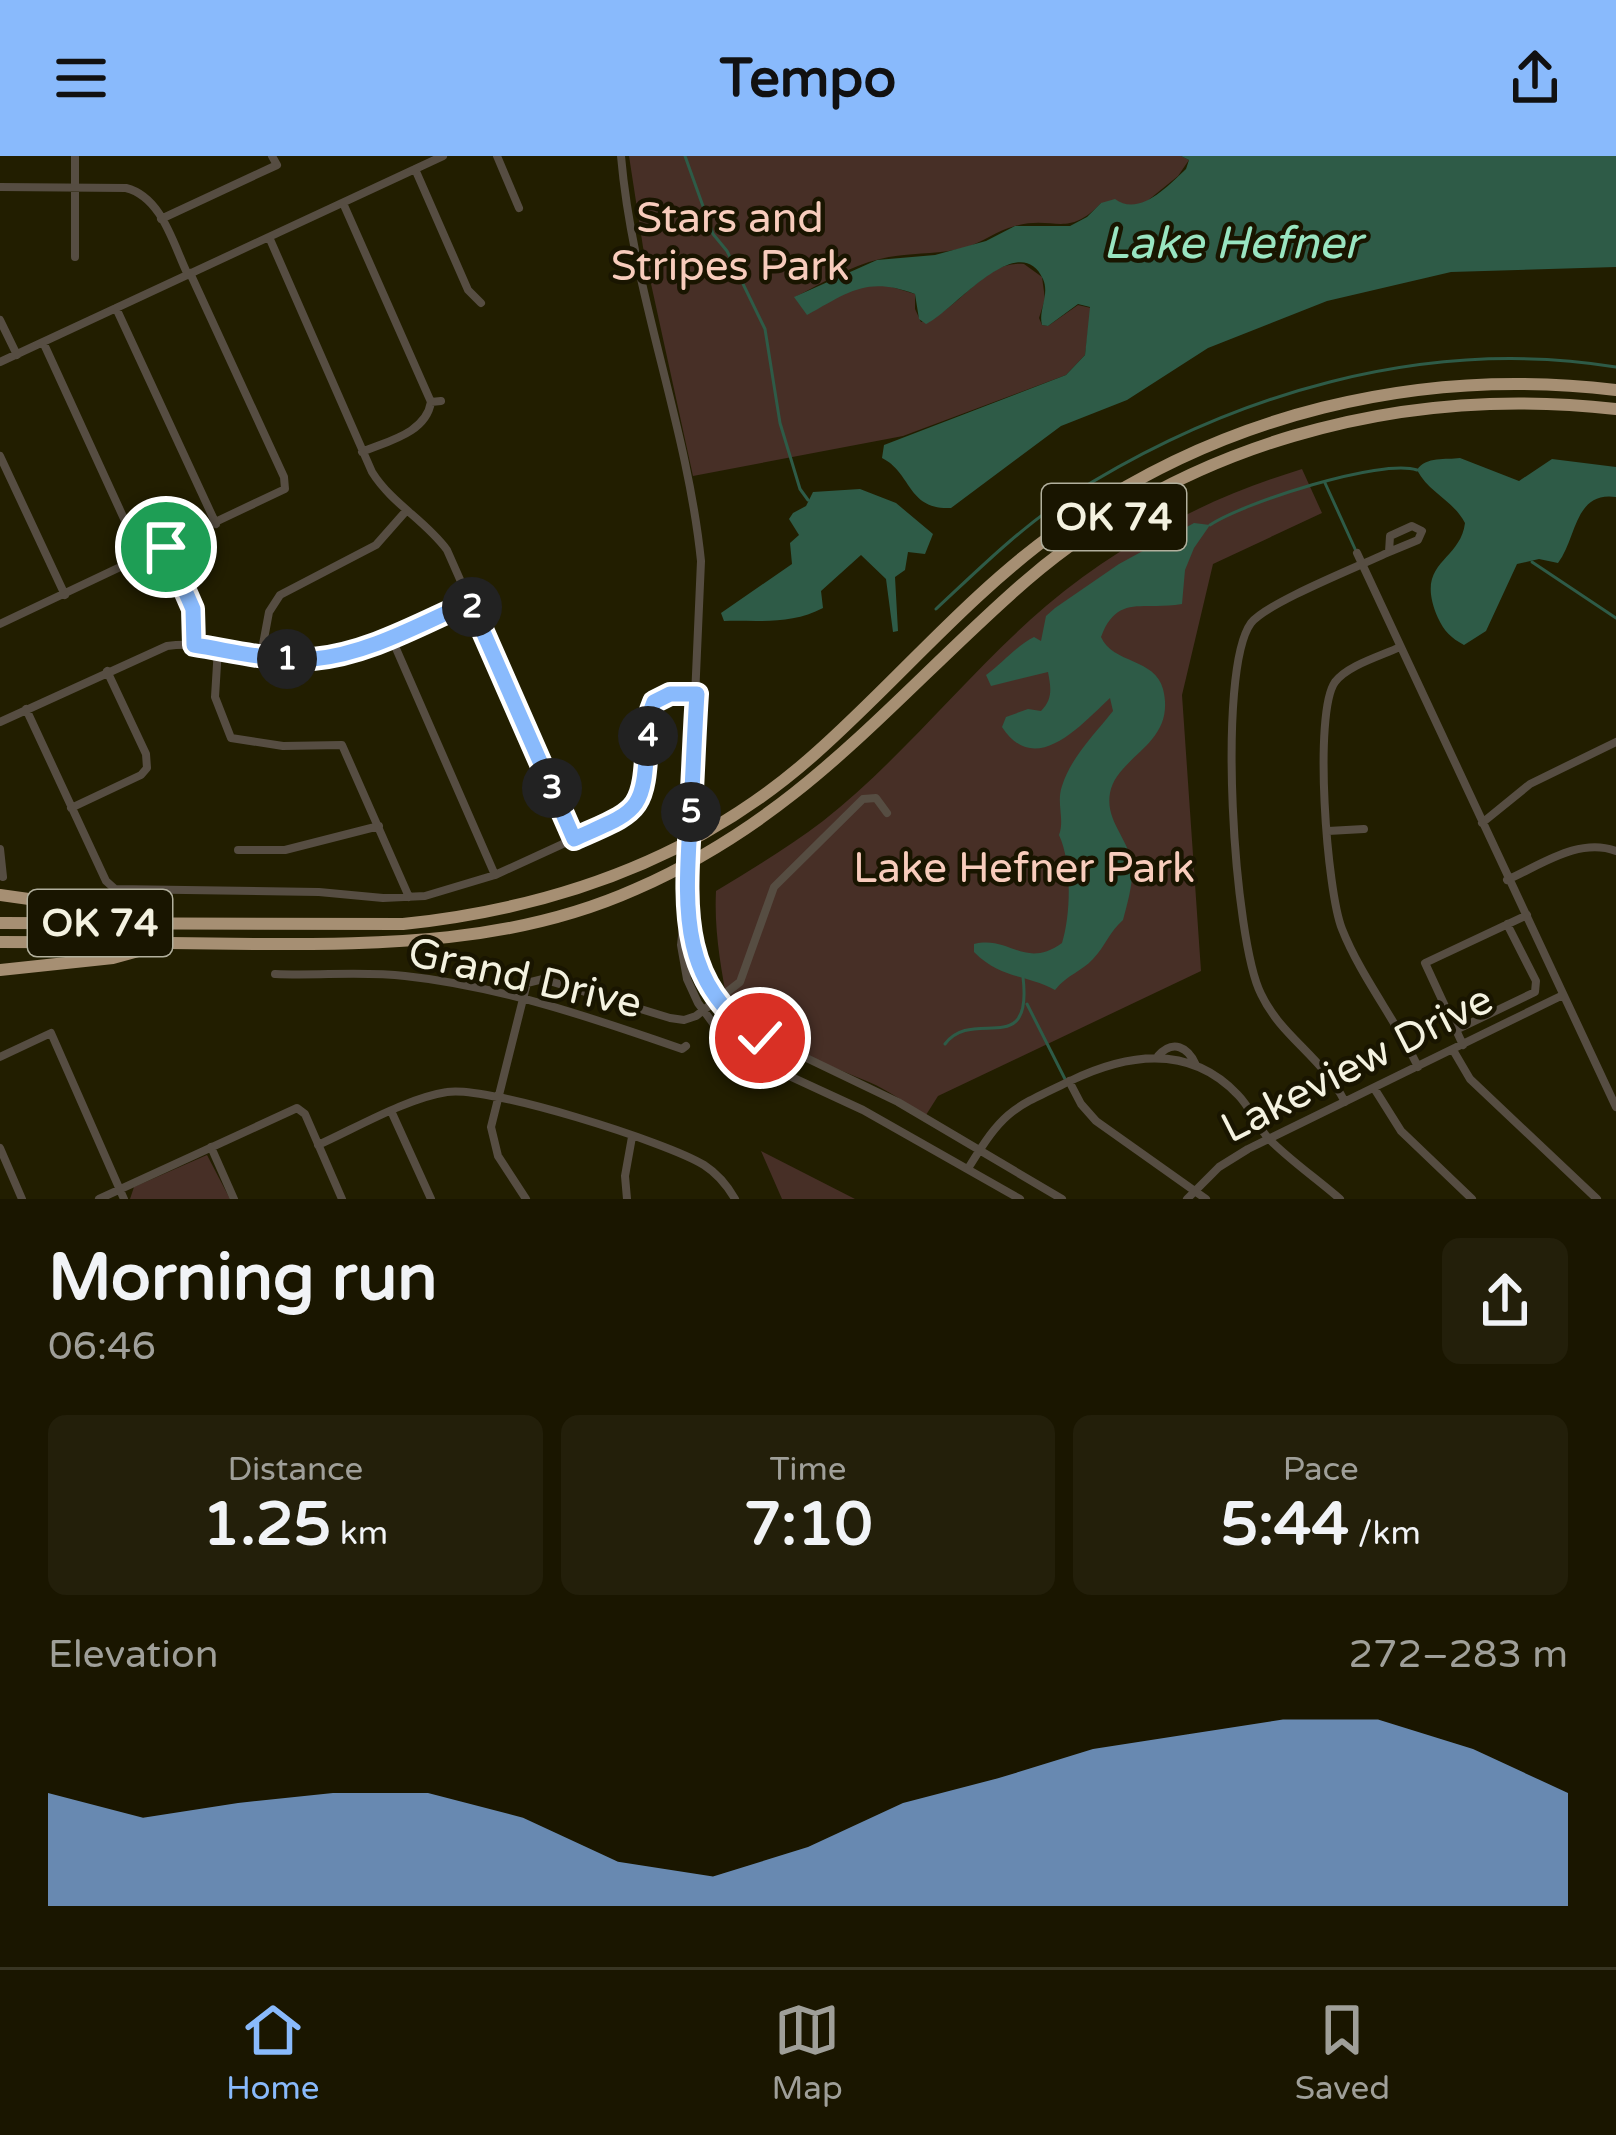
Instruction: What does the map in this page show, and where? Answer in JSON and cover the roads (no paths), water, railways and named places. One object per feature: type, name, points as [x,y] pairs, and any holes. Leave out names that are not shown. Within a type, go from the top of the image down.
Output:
[{"type":"highway","name":"OK 74","points":[[0,923],[403,924],[523,906],[592,885],[667,853],[758,800],[814,756],[1033,550],[1107,497],[1181,457],[1276,419],[1406,390],[1526,382],[1616,389]]},
{"type":"highway","name":"OK 74","points":[[0,942],[435,941],[523,926],[610,900],[712,852],[768,816],[848,751],[1040,569],[1117,514],[1189,475],[1299,433],[1404,410],[1511,402],[1616,409]]},
{"type":"highway","points":[[0,895],[113,908],[200,926]]},
{"type":"highway","points":[[0,970],[112,958],[167,943]]},
{"type":"street","points":[[75,156],[75,257]]},
{"type":"street","points":[[0,362],[443,156]]},
{"type":"street","points":[[497,156],[519,208]]},
{"type":"street","points":[[621,156],[630,227],[700,549],[702,594],[686,905],[680,928],[692,992],[724,1038],[748,1058],[863,1110],[1020,1199]]},
{"type":"street","points":[[161,219],[275,161]]},
{"type":"street","points":[[415,169],[468,290],[481,303]]},
{"type":"street","points":[[0,187],[133,189],[148,197],[284,476],[285,489],[0,624]]},
{"type":"street","points":[[343,203],[436,402],[418,426],[362,452]]},
{"type":"street","points":[[268,237],[362,452],[386,493],[438,537],[574,839]]},
{"type":"street","points":[[116,308],[216,524]]},
{"type":"street","points":[[0,320],[16,355]]},
{"type":"street","points":[[43,342],[142,558]]},
{"type":"street","points":[[0,456],[64,595]]},
{"type":"street","points":[[261,656],[269,612],[280,595],[376,544],[406,511]]},
{"type":"street","points":[[166,547],[193,609],[194,645]]},
{"type":"street","points":[[1345,1102],[1326,1069],[1272,1014],[1250,969],[1231,717],[1239,655],[1256,618],[1389,552]]},
{"type":"street","points":[[1357,553],[1616,1107]]},
{"type":"street","points":[[0,722],[154,650],[194,645],[298,659],[331,656],[391,637],[470,602]]},
{"type":"street","points":[[391,637],[495,875]]},
{"type":"street","points":[[1400,647],[1345,673],[1329,694],[1324,735],[1328,831],[1332,892],[1340,926],[1418,1067]]},
{"type":"street","points":[[218,648],[214,697],[231,738],[283,746],[342,745],[409,898]]},
{"type":"street","points":[[71,808],[136,778],[147,768],[146,754],[107,671]]},
{"type":"street","points":[[26,709],[106,880],[122,891],[319,892],[409,898],[495,875],[626,815],[639,802],[645,786],[654,702],[670,694],[697,694]]},
{"type":"street","points":[[1482,823],[1530,784],[1616,742]]},
{"type":"street","points":[[526,1199],[494,1144],[491,1127],[527,983],[538,978],[679,1020],[704,1012],[740,982],[774,886],[863,799],[876,798],[887,813]]},
{"type":"street","points":[[238,850],[285,850],[379,826]]},
{"type":"street","points":[[1328,831],[1364,829]]},
{"type":"street","points":[[1507,880],[1579,848],[1602,846],[1616,851]]},
{"type":"street","points":[[0,849],[3,877]]},
{"type":"street","points":[[686,905],[697,962],[718,1001],[760,1038],[873,1090],[1062,1199]]},
{"type":"street","points":[[1527,915],[1425,963],[1456,1030],[1470,1079],[1597,1199]]},
{"type":"street","points":[[1456,1030],[1535,992],[1536,981],[1508,924]]},
{"type":"street","name":"Grand Drive","points":[[275,974],[411,976],[521,1000],[682,1049],[686,1046]]},
{"type":"street","name":"Lakeview Drive","points":[[1187,1199],[1219,1167],[1269,1138],[1564,995]]},
{"type":"street","points":[[0,1057],[51,1033],[122,1194]]},
{"type":"street","points":[[969,1167],[1002,1117],[1117,1060],[1157,1057],[1197,1066],[1237,1093],[1269,1138],[1340,1199]]},
{"type":"street","points":[[1069,1082],[1096,1121],[1206,1199]]},
{"type":"street","points":[[1374,1088],[1401,1132],[1472,1199]]},
{"type":"street","points":[[863,1110],[873,1090]]},
{"type":"street","points":[[319,1145],[449,1091],[498,1096],[698,1162],[723,1181],[735,1199]]},
{"type":"street","points":[[99,1199],[122,1194],[291,1109],[301,1109],[342,1199]]},
{"type":"street","points":[[392,1113],[430,1199]]},
{"type":"street","points":[[627,1199],[625,1177],[632,1137]]},
{"type":"street","points":[[211,1147],[234,1199]]},
{"type":"street","points":[[0,1148],[22,1199]]},
{"type":"water","name":"Lake Hefner","points":[[1181,156],[1616,156],[1616,267],[1451,272],[1327,301],[1208,348],[1127,400],[1061,426],[951,508],[918,497],[882,458],[884,445],[1066,375],[1085,355],[1090,307],[1078,304],[1048,326],[1042,325],[1043,279],[1032,265],[1018,262],[985,278],[926,324],[919,319],[915,294],[884,286],[859,289],[807,315],[794,297],[877,260],[935,255],[986,241],[1015,226],[1070,226],[1101,203],[1115,199],[1124,204],[1143,202],[1186,169],[1189,160]]},
{"type":"water","points":[[1460,458],[1519,481],[1552,459],[1616,467],[1616,497],[1602,497],[1584,509],[1558,563],[1539,559],[1517,564],[1486,631],[1464,645],[1440,623],[1431,585],[1465,523],[1417,470],[1431,461]]},
{"type":"water","points":[[860,489],[896,503],[933,534],[925,554],[908,552],[905,570],[895,577],[898,631],[893,632],[886,579],[861,555],[821,591],[823,608],[787,619],[724,621],[721,613],[792,564],[790,543],[799,535],[789,519],[806,506],[813,492]]},
{"type":"water","points":[[1194,523],[1210,525],[1185,570],[1182,604],[1124,609],[1115,614],[1101,637],[1115,652],[1159,679],[1165,708],[1162,724],[1123,769],[1110,793],[1111,812],[1132,864],[1123,920],[1093,959],[1055,990],[1004,972],[974,952],[974,944],[987,942],[1037,953],[1062,943],[1069,889],[1059,835],[1060,792],[1077,756],[1113,711],[1110,698],[1057,742],[1029,748],[1015,742],[1002,727],[1006,717],[1045,707],[1050,693],[1048,672],[991,686],[986,675],[1028,640],[1041,641],[1046,616],[1055,608],[1119,564]]},
{"type":"waterway","points":[[685,156],[713,234],[727,251],[765,329],[780,423],[800,489],[808,500]]},
{"type":"waterway","points":[[936,609],[1016,536],[1068,497],[1195,429],[1262,402],[1401,367],[1544,359],[1616,367]]},
{"type":"waterway","points":[[1210,525],[1251,505],[1344,476],[1417,470]]},
{"type":"waterway","points":[[1325,483],[1356,551]]},
{"type":"waterway","points":[[1532,562],[1616,618]]},
{"type":"waterway","points":[[945,1044],[970,1029],[998,1028],[1019,1018],[1023,977]]},
{"type":"waterway","points":[[1027,1004],[1066,1081]]},
{"type":"park label","name":"Stars and Stripes Park","points":[[730,242]]},
{"type":"park label","name":"Lake Hefner Park","points":[[1024,868]]}]
